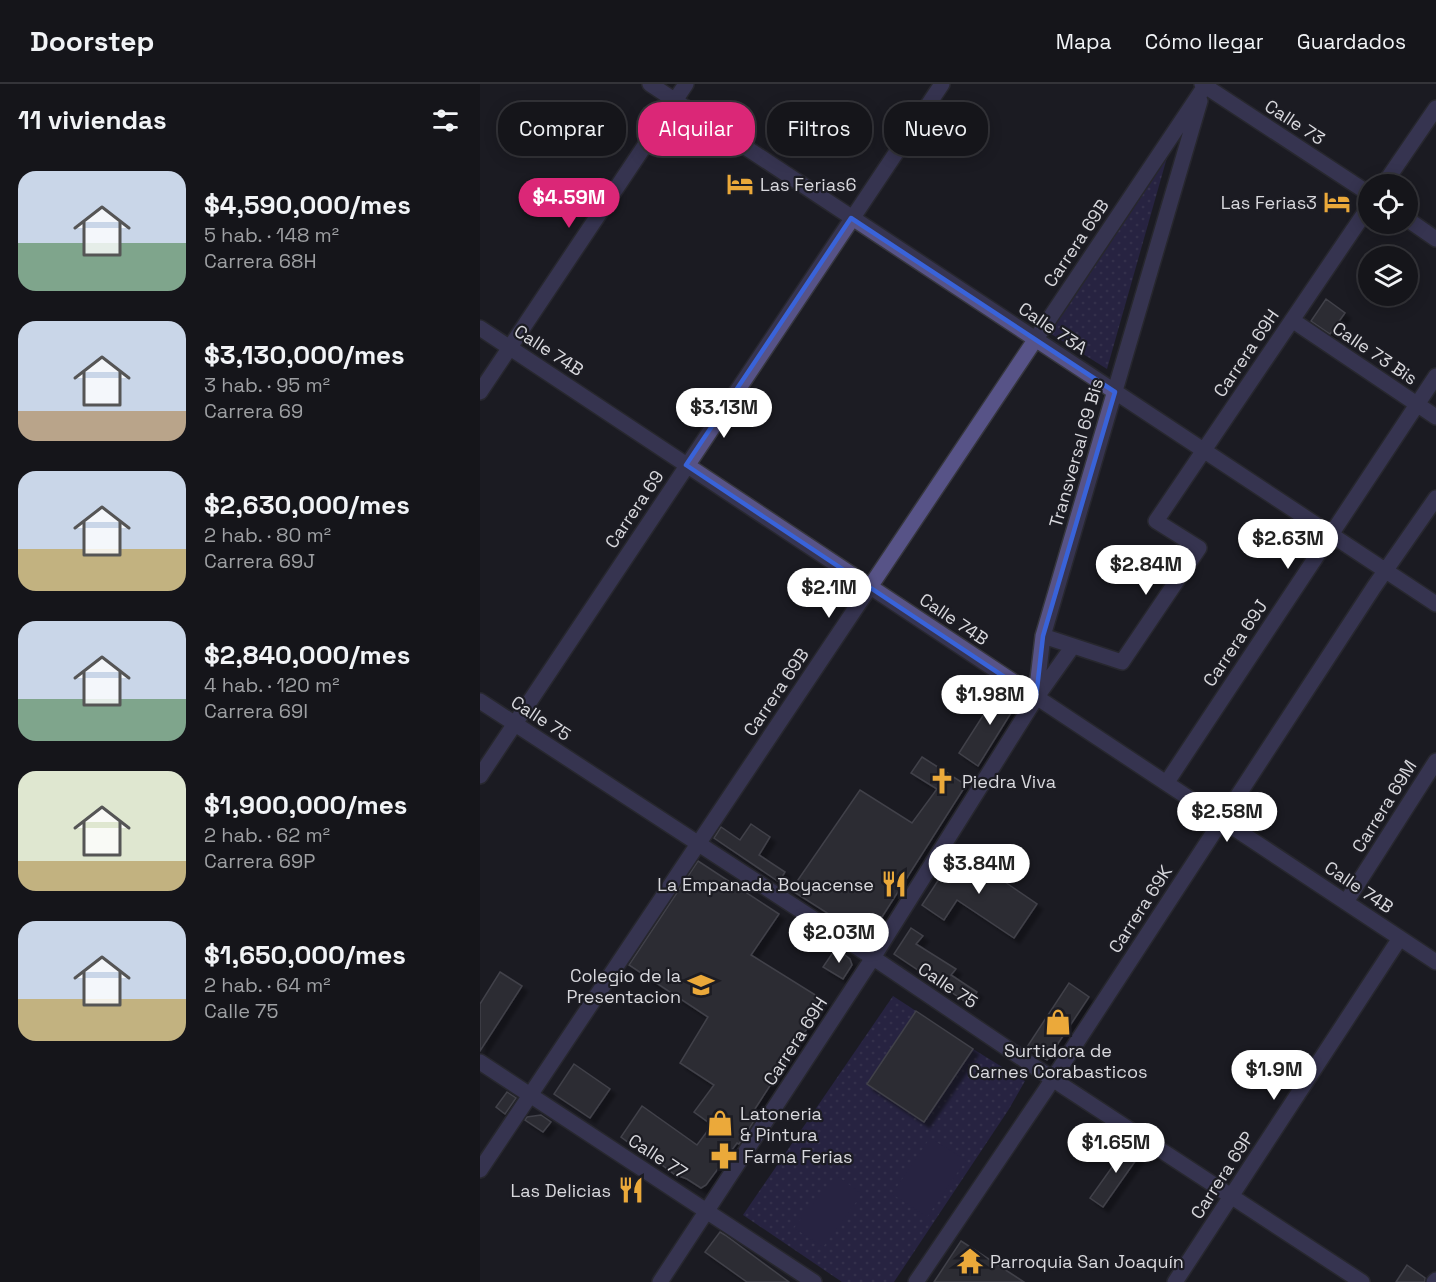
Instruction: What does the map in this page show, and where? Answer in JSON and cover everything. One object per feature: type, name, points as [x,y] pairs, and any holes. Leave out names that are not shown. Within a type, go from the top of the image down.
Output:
[{"type":"street","name":"Calle 73A","points":[[650,84],[1436,604]]},
{"type":"street","points":[[480,392],[686,84]]},
{"type":"street","name":"Carrera 69","points":[[480,776],[942,84]]},
{"type":"street","name":"Calle 73","points":[[1204,85],[1358,186]]},
{"type":"street","name":"Carrera 69B","points":[[480,1170],[1204,85]]},
{"type":"street","name":"Transversal 69 Bis","points":[[1036,698],[1043,636],[1204,85]]},
{"type":"street","points":[[1391,174],[1436,108]]},
{"type":"street","name":"Carrera 69H","points":[[660,1282],[873,958],[1036,698],[1073,646],[1122,663],[1199,548],[1156,521],[1358,223]]},
{"type":"street","points":[[1418,227],[1436,239]]},
{"type":"street","name":"Calle 73 Bis","points":[[1292,320],[1436,417]]},
{"type":"street","name":"Calle 74B","points":[[480,328],[1436,962]]},
{"type":"street","name":"Carrera 69J","points":[[1167,783],[1436,376]]},
{"type":"street","name":"Carrera 69K","points":[[916,1282],[1053,1079],[1385,571],[1436,498]]},
{"type":"street","points":[[1043,636],[1073,646]]},
{"type":"street","name":"Calle 75","points":[[480,701],[1362,1282]]},
{"type":"street","name":"Carrera 69M","points":[[1346,902],[1436,761]]},
{"type":"street","name":"Carrera 69P","points":[[1175,1282],[1400,938]]},
{"type":"street","name":"Calle 77","points":[[480,1062],[814,1282]]},
{"type":"highlighted area","points":[[851,218],[1115,392],[1043,636],[1036,698],[686,465]]},
{"type":"shaded area","points":[[1168,154],[1107,369],[1048,332]]},
{"type":"shaded area","points":[[893,996],[916,1011],[867,1084],[923,1122],[973,1049],[1025,1081],[1009,1109],[894,1282],[842,1282],[743,1215]]},
{"type":"shaded area","points":[[930,1138],[966,1160],[927,1217],[892,1194]]},
{"type":"shaded area","points":[[836,1175],[862,1194],[823,1247],[794,1228]]},
{"type":"building","points":[[1326,299],[1345,313],[1330,334],[1311,321]]},
{"type":"building","points":[[1002,686],[1016,695],[1019,700],[978,766],[959,753]]},
{"type":"building","points":[[922,757],[966,785],[868,939],[791,890],[860,790],[912,823],[937,789],[911,773]]},
{"type":"building","points":[[751,824],[770,837],[759,855],[785,872],[779,882],[714,838],[721,827],[740,840]]},
{"type":"building","points":[[958,850],[1037,904],[1014,938],[957,900],[944,920],[922,905]]},
{"type":"building","name":"Colegio de la Presentacion","points":[[698,861],[779,914],[751,955],[825,1001],[749,1118],[754,1121],[739,1144],[737,1143],[706,1185],[701,1188],[674,1174],[633,1143],[632,1145],[621,1137],[642,1106],[697,1145],[712,1125],[694,1112],[714,1085],[680,1063],[708,1017],[629,965]]},
{"type":"building","points":[[911,928],[923,936],[916,944],[956,969],[951,975],[977,992],[969,1004],[894,954]]},
{"type":"building","points":[[836,948],[850,959],[852,965],[843,979],[823,967]]},
{"type":"building","points":[[500,972],[522,986],[480,1051],[480,1004]]},
{"type":"building","name":"Surtidora de Carnes Corabasticos","points":[[1069,983],[1089,997],[1047,1060],[1027,1047]]},
{"type":"building","points":[[916,1011],[973,1049],[924,1122],[867,1084]]},
{"type":"building","points":[[574,1064],[610,1089],[590,1118],[554,1094]]},
{"type":"building","points":[[507,1092],[516,1098],[505,1114],[496,1107]]},
{"type":"building","points":[[541,1115],[551,1122],[543,1132],[525,1120],[527,1117]]},
{"type":"building","points":[[1095,1124],[1107,1132],[1092,1153],[1080,1145]]},
{"type":"building","points":[[1130,1142],[1143,1150],[1103,1207],[1090,1198]]},
{"type":"building","points":[[720,1232],[789,1282],[747,1282],[705,1252]]},
{"type":"building","name":"Parroquia San Joaquín","points":[[961,1241],[1024,1282],[934,1282]]},
{"type":"building","points":[[1407,1265],[1425,1278],[1425,1282],[1396,1282]]},
{"type":"place","name":"Las Ferias6","points":[[740,184]]},
{"type":"place","name":"Las Ferias3","points":[[1337,202]]},
{"type":"place","name":"Piedra Viva","points":[[942,781]]},
{"type":"place","name":"La Empanada Boyacense","points":[[894,884]]},
{"type":"place","name":"Colegio de la Presentacion","points":[[701,985]]},
{"type":"place","name":"Surtidora de Carnes Corabasticos","points":[[1058,1022]]},
{"type":"place","name":"Latoneria & Pintura","points":[[720,1123]]},
{"type":"place","name":"Farma Ferias","points":[[724,1156]]},
{"type":"place","name":"Las Delicias","points":[[631,1190]]},
{"type":"place","name":"Parroquia San Joaquín","points":[[970,1261]]}]
